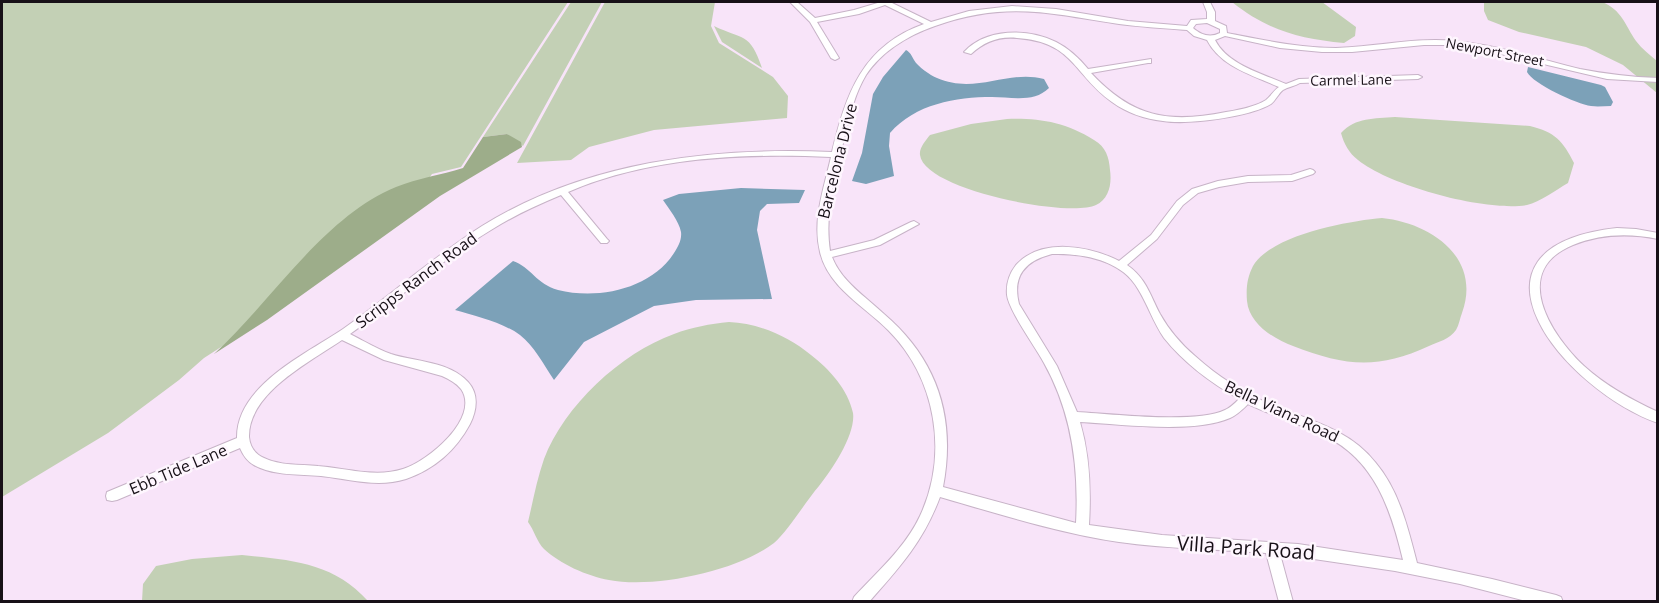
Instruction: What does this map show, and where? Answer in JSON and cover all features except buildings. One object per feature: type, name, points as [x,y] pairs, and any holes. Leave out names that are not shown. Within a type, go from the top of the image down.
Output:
[{"type":"street","points":[[794,2],[813,21],[835,58]]},
{"type":"street","points":[[813,21],[856,12],[886,2],[929,24]]},
{"type":"street","points":[[1207,2],[1211,12],[1210,22]]},
{"type":"street","name":"Barcelona Drive","points":[[859,602],[911,543],[925,520],[936,491],[943,457],[941,417],[935,395],[916,353],[901,335],[843,284],[822,248],[821,223],[837,155],[859,81],[879,57],[894,44],[929,24],[975,8],[1018,3],[1136,24],[1189,27]]},
{"type":"street","points":[[1194,22],[1210,22],[1223,28],[1224,34],[1209,38],[1198,35],[1189,27],[1194,22]]},
{"type":"street","name":"Newport Street","points":[[1224,34],[1310,49],[1355,49],[1397,42],[1457,44],[1498,50],[1614,77],[1658,80]]},
{"type":"street","name":"Carmel Lane","points":[[968,52],[977,43],[997,36],[1039,38],[1051,41],[1068,51],[1115,100],[1131,110],[1155,118],[1187,121],[1245,110],[1270,101],[1284,86],[1299,81],[1418,77]]},
{"type":"street","points":[[1209,38],[1213,47],[1225,59],[1284,86]]},
{"type":"street","points":[[1088,71],[1148,61]]},
{"type":"street","name":"Scripps Ranch Road","points":[[343,334],[386,356],[453,376],[465,386],[470,398],[469,415],[459,433],[448,447],[428,464],[411,472],[375,478],[278,469],[260,464],[248,454],[243,441],[244,423],[256,399],[281,376],[343,334],[461,244],[491,225],[563,191],[621,172],[686,158],[747,152],[837,155]]},
{"type":"street","points":[[1120,266],[1154,237],[1180,203],[1195,191],[1248,179],[1292,178],[1310,172]]},
{"type":"street","points":[[563,191],[604,241]]},
{"type":"street","points":[[826,255],[877,243],[914,224]]},
{"type":"street","points":[[1658,236],[1616,229],[1559,246],[1540,262],[1536,271],[1534,289],[1541,318],[1548,333],[1573,362],[1600,385],[1638,409],[1658,418]]},
{"type":"street","name":"Bella Viana Road","points":[[1082,528],[1083,477],[1073,417],[1057,372],[1014,305],[1011,284],[1014,275],[1029,259],[1061,251],[1078,251],[1094,255],[1120,266],[1137,279],[1146,292],[1156,316],[1185,356],[1247,398],[1326,430],[1344,440],[1361,454],[1387,485],[1412,568]]},
{"type":"street","points":[[1073,417],[1201,421],[1237,409],[1247,398]]},
{"type":"street","name":"Ebb Tide Lane","points":[[112,496],[243,441]]},
{"type":"street","name":"Villa Park Road","points":[[936,491],[1115,536],[1176,543],[1271,547],[1412,568],[1478,581],[1556,602]]},
{"type":"street","points":[[1271,547],[1286,602]]},
{"type":"green space","points":[[2,2],[568,2],[461,167],[432,174],[421,189],[341,265],[288,304],[204,358],[179,380],[108,433],[2,497]]},
{"type":"green space","points":[[571,2],[602,2],[523,146],[507,134],[483,137]]},
{"type":"green space","points":[[605,2],[715,2],[711,26],[719,43],[773,77],[788,96],[787,118],[654,130],[589,147],[571,160],[517,163]]},
{"type":"green space","points":[[1232,2],[1322,2],[1356,27],[1355,36],[1344,43],[1298,36],[1258,20]]},
{"type":"green space","points":[[1602,2],[1609,5],[1622,18],[1638,44],[1657,61],[1657,93],[1623,65],[1586,47],[1519,32],[1488,20],[1484,11],[1484,3]]},
{"type":"green space","points":[[714,26],[739,36],[749,43],[754,48],[762,68],[722,42]]},
{"type":"green space","points":[[1395,117],[1539,128],[1557,138],[1570,155],[1574,163],[1568,183],[1543,199],[1527,205],[1509,206],[1464,201],[1415,188],[1373,170],[1355,157],[1347,148],[1341,133],[1359,121]]},
{"type":"green space","points":[[1007,119],[1052,122],[1073,129],[1098,143],[1106,153],[1110,165],[1110,186],[1104,199],[1096,205],[1081,208],[1058,208],[999,198],[970,190],[945,179],[928,168],[920,155],[930,135],[971,124]]},
{"type":"green space","points":[[507,134],[521,142],[522,147],[440,196],[267,320],[214,354],[321,239],[345,218],[396,187],[463,168],[483,137]]},
{"type":"green space","points":[[1382,218],[1418,227],[1448,247],[1458,260],[1465,276],[1466,293],[1458,326],[1451,336],[1393,359],[1361,362],[1345,361],[1312,353],[1278,339],[1257,324],[1249,309],[1247,287],[1253,266],[1262,255],[1293,238],[1331,226]]},
{"type":"green space","points":[[729,322],[751,325],[783,336],[818,361],[842,388],[853,413],[853,422],[847,441],[830,471],[774,543],[739,562],[718,569],[671,580],[628,582],[592,576],[558,560],[542,546],[528,522],[544,459],[565,420],[597,384],[634,354],[681,332]]},
{"type":"green space","points":[[242,555],[310,565],[340,578],[368,601],[142,601],[143,584],[156,566],[192,559]]},
{"type":"water","points":[[906,50],[924,70],[951,83],[979,83],[1031,77],[1044,79],[1049,88],[1037,96],[1030,97],[992,97],[950,101],[911,115],[890,133],[889,146],[894,176],[866,184],[852,181],[862,153],[873,94],[883,77]]},
{"type":"water","points":[[1528,67],[1601,85],[1605,87],[1613,102],[1611,106],[1594,106],[1566,98],[1531,77],[1527,72]]},
{"type":"water","points":[[741,188],[805,190],[799,203],[767,204],[760,211],[757,230],[772,299],[696,300],[654,306],[584,342],[554,380],[525,339],[513,330],[455,310],[513,261],[525,267],[544,284],[574,293],[606,292],[638,283],[664,265],[680,241],[681,232],[678,224],[663,200],[679,194]]}]
